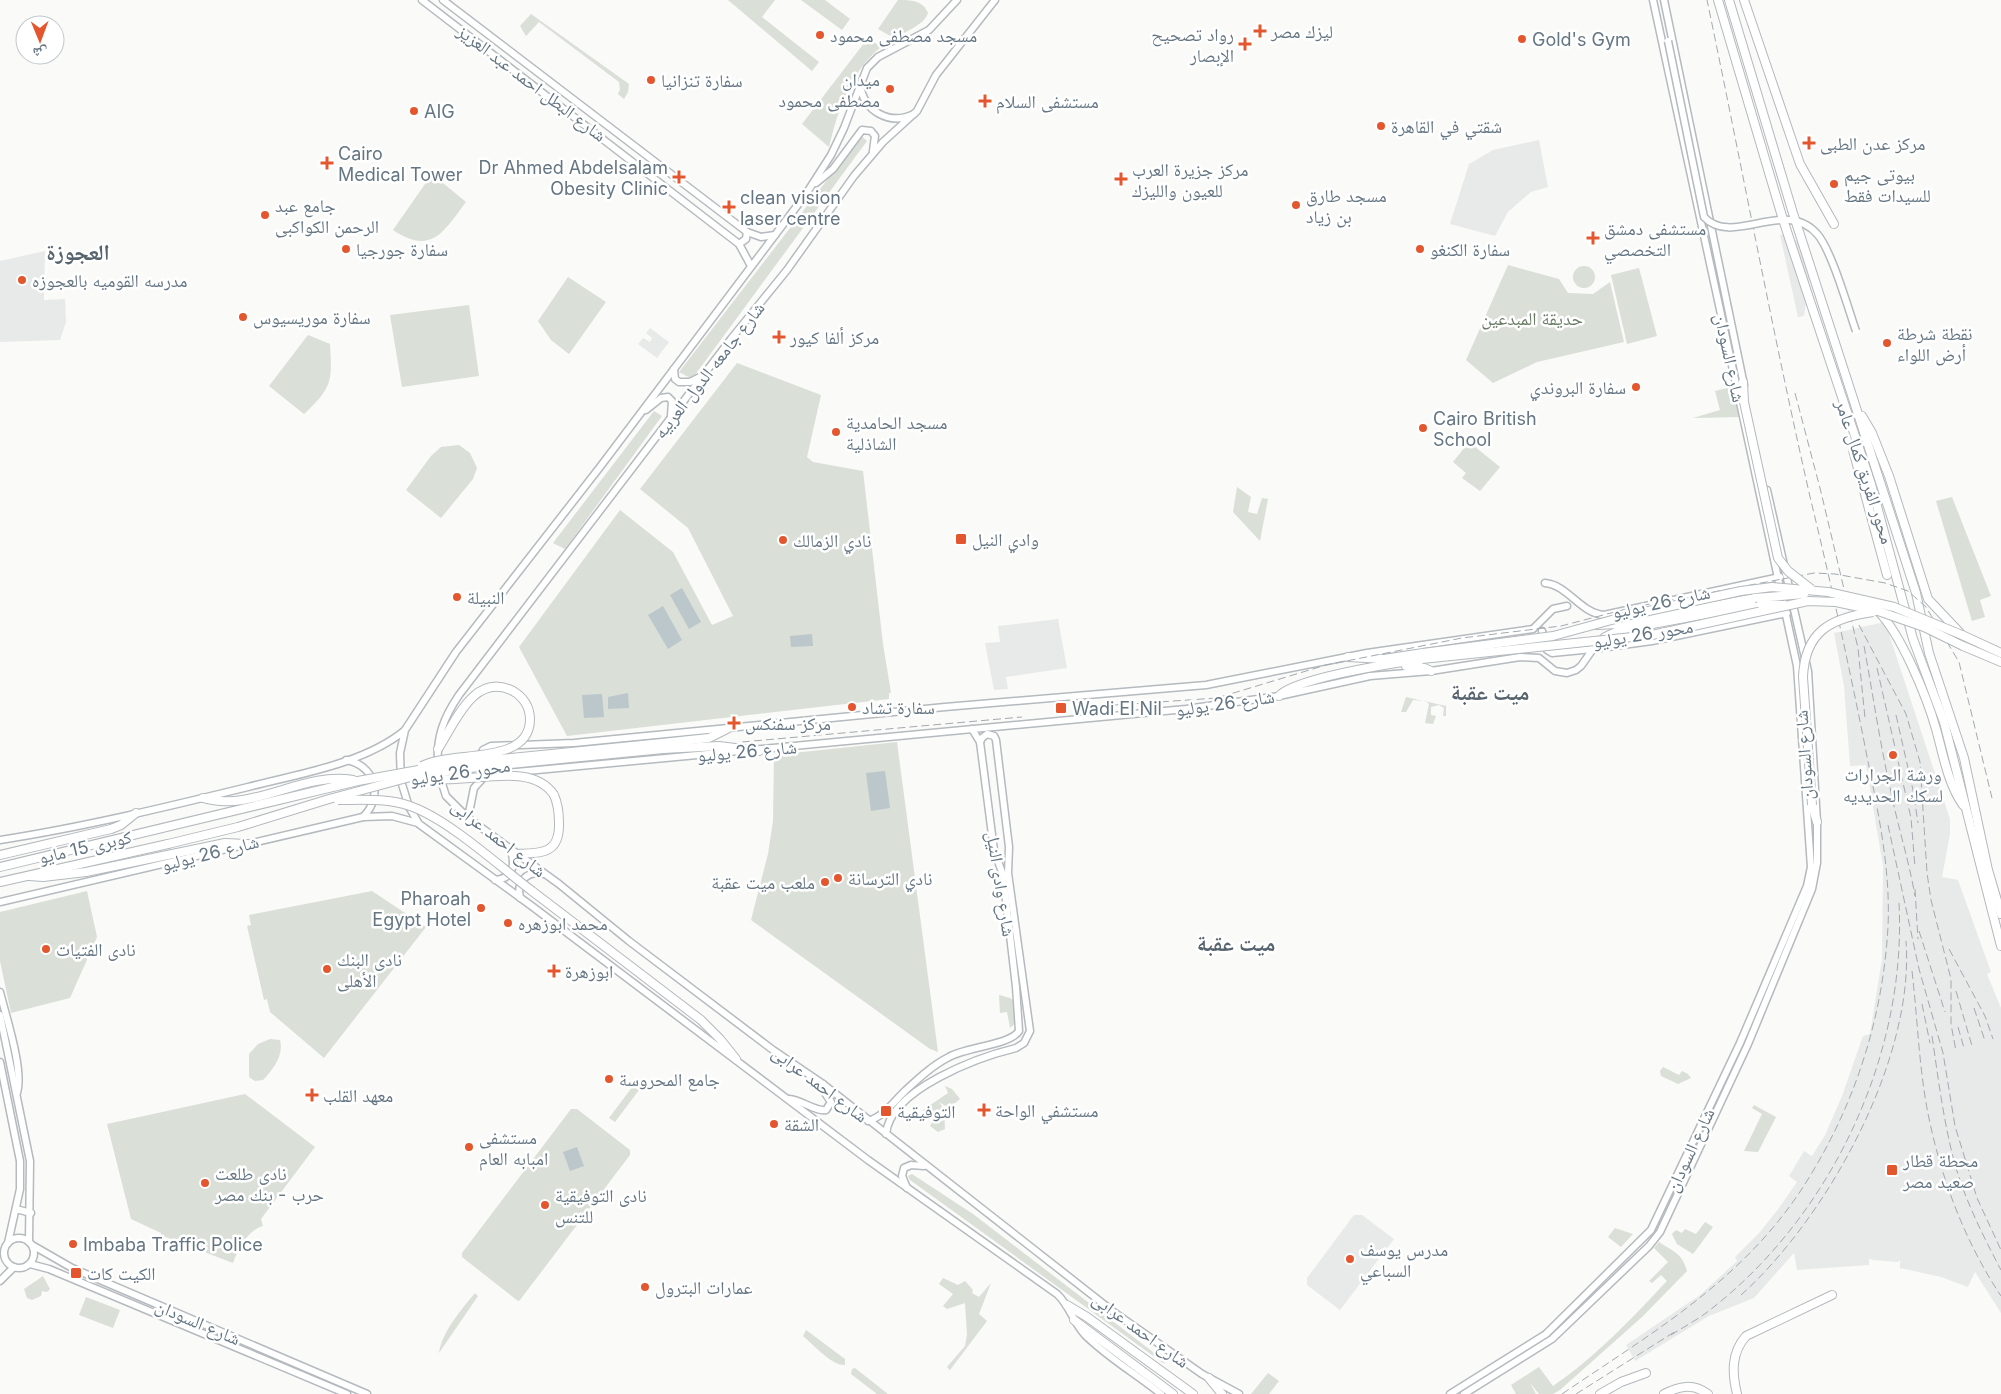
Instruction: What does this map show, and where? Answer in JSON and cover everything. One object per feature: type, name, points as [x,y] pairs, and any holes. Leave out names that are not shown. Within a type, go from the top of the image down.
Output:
[{"type":"highway","name":"محور الفريق كمال عامر","points":[[1718,0],[1781,212],[1857,441],[1865,479],[1892,556],[1913,638],[1944,722],[1984,886],[2001,946]]},
{"type":"highway","name":"محور الفريق كمال عامر","points":[[1729,0],[1758,103],[1916,593],[1929,653],[1958,736],[2001,914]]},
{"type":"highway","points":[[1744,0],[1783,120],[1806,177],[1834,224]]},
{"type":"highway","points":[[1744,382],[1744,402],[1778,558],[1788,572],[1815,591]]},
{"type":"highway","points":[[1859,414],[1864,418],[1872,433],[1889,476],[1928,599],[1962,635]]},
{"type":"highway","points":[[1865,479],[1887,575]]},
{"type":"highway","name":"محور 26 يوليو","points":[[1279,696],[1284,690],[1298,684],[1422,656],[1553,636],[1630,615],[1753,589],[1784,588],[1815,591],[1894,606],[1934,621],[2001,653]]},
{"type":"highway","points":[[1593,624],[1609,625],[1771,595],[1841,595]]},
{"type":"highway","name":"محور 26 يوليو","points":[[1348,657],[1384,659],[1620,640],[1785,609],[1808,601],[1878,611],[1909,621],[1977,653],[2001,662]]},
{"type":"highway","points":[[1593,649],[1612,633],[1761,604],[1785,609]]},
{"type":"highway","points":[[1817,822],[1812,805],[1804,677],[1808,648],[1820,632],[1834,621],[1849,616],[1878,611],[1900,644],[1930,710],[1955,792],[1966,809]]},
{"type":"highway","points":[[1372,668],[1416,665],[1431,671]]},
{"type":"highway","points":[[417,772],[441,759],[502,752],[516,746],[526,734],[530,720],[526,705],[513,690],[494,686],[476,693],[438,749]]},
{"type":"highway","name":"محور 26 يوليو","points":[[663,746],[709,738],[727,729]]},
{"type":"highway","name":"محور 26 يوليو","points":[[170,826],[358,781],[478,761],[663,746],[719,746],[759,751]]},
{"type":"highway","points":[[417,772],[447,781],[529,777],[544,783],[554,795],[559,810],[559,831],[556,843],[543,852],[513,853]]},
{"type":"highway","name":"محور 26 يوليو","points":[[168,844],[232,829],[417,772]]},
{"type":"highway","points":[[203,798],[215,801],[237,800],[326,779],[358,781]]},
{"type":"highway","points":[[328,799],[386,800],[425,812],[448,826],[701,1020],[736,1059]]},
{"type":"highway","points":[[0,855],[110,829],[126,822],[136,813]]},
{"type":"highway","name":"كوبرى 15 مايو","points":[[0,867],[170,826]]},
{"type":"highway","points":[[29,876],[43,877],[86,872],[225,843],[247,844]]},
{"type":"highway","name":"كوبرى 15 مايو","points":[[0,882],[168,844]]},
{"type":"highway","points":[[1737,1394],[1733,1380],[1734,1355],[1739,1344],[1746,1336],[1832,1295]]},
{"type":"highway","points":[[1067,1305],[1087,1317],[1193,1394]]},
{"type":"highway","points":[[1074,1320],[1173,1394]]},
{"type":"highway","points":[[1600,1394],[1621,1382],[1646,1373]]},
{"type":"highway","points":[[1209,1378],[1222,1394]]},
{"type":"highway","points":[[1664,1394],[1685,1386],[1695,1387],[1708,1394]]},
{"type":"main road","name":"شارع البطل احمد عبد العزيز","points":[[422,0],[739,244],[751,266]]},
{"type":"main road","name":"شارع البطل احمد عبد العزيز","points":[[442,0],[747,232],[761,237],[775,235]]},
{"type":"main road","name":"شارع جامعه الدول العربيه","points":[[405,730],[456,652],[638,416],[812,185],[844,128],[860,84],[872,62],[929,30],[957,0]]},
{"type":"main road","name":"شارع جامعه الدول العربيه","points":[[438,749],[442,724],[459,695],[703,375],[787,270],[854,176],[870,157],[916,112],[926,99],[936,76],[995,0]]},
{"type":"main road","name":"شارع السودان","points":[[1450,1394],[1546,1334],[1648,1234],[1740,1043],[1809,880],[1811,855],[1798,677],[1785,609],[1653,0]]},
{"type":"main road","name":"شارع السودان","points":[[1464,1394],[1552,1339],[1649,1246],[1664,1225],[1748,1044],[1812,890],[1817,863],[1817,822],[1808,671],[1793,612],[1664,0]]},
{"type":"main road","points":[[452,23],[460,13]]},
{"type":"main road","points":[[1668,19],[1668,41],[1704,217],[1713,224],[1726,227],[1786,219],[1808,226],[1816,233],[1825,247],[1856,331]]},
{"type":"main road","points":[[860,84],[865,101],[876,113],[892,118],[901,118],[916,112]]},
{"type":"main road","points":[[812,185],[833,169],[862,130],[871,131],[875,136],[874,149],[870,157]]},
{"type":"main road","points":[[739,244],[746,239],[747,232]]},
{"type":"main road","points":[[674,368],[673,374],[679,382],[690,382],[703,375]]},
{"type":"main road","points":[[638,416],[664,397],[672,402],[671,417]]},
{"type":"main road","name":"شارع 26 يوليو","points":[[1545,583],[1558,587],[1589,611],[1604,614],[1786,576]]},
{"type":"main road","name":"شارع 26 يوليو","points":[[1567,606],[1550,611],[1536,628],[1348,657],[1206,685],[945,707],[574,743],[491,746],[483,750],[478,761],[480,770],[488,775],[581,765],[759,751],[1186,709],[1279,696],[1364,678],[1431,671],[1507,658],[1539,658],[1555,671],[1567,673],[1581,666],[1593,649],[1652,641],[1785,609],[1793,612]]},
{"type":"main road","points":[[1542,631],[1547,650],[1552,653],[1593,649]]},
{"type":"main road","points":[[1505,634],[1510,637],[1514,644],[1507,658]]},
{"type":"main road","name":"شارع وادى النيل","points":[[972,729],[980,742],[994,850],[1002,875],[1019,1018],[1019,1031],[1012,1038],[986,1044]]},
{"type":"main road","points":[[0,840],[136,813],[313,770],[374,750],[405,730]]},
{"type":"main road","name":"شارع احمد عرابى","points":[[405,730],[400,753],[401,780],[409,807],[419,824],[736,1059],[909,1191],[1057,1294],[1067,1305],[1074,1320],[1092,1342],[1161,1394]]},
{"type":"main road","name":"شارع وادى النيل","points":[[980,742],[983,736],[988,734],[994,736],[996,740],[1009,847],[1008,873],[1030,1016],[1028,1037],[1016,1048],[989,1056]]},
{"type":"main road","name":"شارع احمد عرابى","points":[[438,749],[442,790],[451,803],[468,818],[735,1021],[823,1084],[925,1166],[1115,1313],[1209,1378],[1239,1394]]},
{"type":"main road","points":[[346,760],[364,767],[374,782],[374,801],[364,817]]},
{"type":"main road","points":[[468,818],[474,788],[482,778],[488,775]]},
{"type":"main road","name":"شارع 26 يوليو","points":[[0,902],[364,817],[398,817],[419,824]]},
{"type":"main road","points":[[495,880],[505,878],[512,871],[513,853]]},
{"type":"main road","points":[[520,898],[519,887],[524,878],[534,873],[544,874]]},
{"type":"main road","points":[[0,992],[18,1070],[19,1084],[16,1094]]},
{"type":"main road","points":[[0,1015],[30,1161],[31,1243],[34,1255],[30,1264],[14,1267],[0,1281]]},
{"type":"main road","points":[[1019,1018],[1030,1016]]},
{"type":"main road","points":[[868,1121],[886,1112],[915,1082],[948,1057],[986,1044],[989,1056],[960,1066],[936,1079],[912,1096],[891,1118],[886,1134]]},
{"type":"main road","points":[[0,1062],[20,1160],[20,1189],[8,1243],[0,1261]]},
{"type":"main road","points":[[787,1099],[806,1102],[819,1110],[826,1110],[831,1102],[823,1090],[823,1084]]},
{"type":"main road","points":[[909,1191],[902,1178],[904,1168],[911,1165],[925,1166]]},
{"type":"main road","points":[[16,1209],[31,1213]]},
{"type":"main road","points":[[8,1243],[16,1238],[31,1243]]},
{"type":"main road","name":"شارع السودان","points":[[31,1243],[72,1268],[367,1394]]},
{"type":"main road","points":[[4,1254],[8,1262],[14,1267]]},
{"type":"main road","name":"شارع السودان","points":[[30,1264],[48,1269],[347,1394]]},
{"type":"main road","points":[[1616,1266],[1622,1272]]},
{"type":"shaded area","points":[[1539,140],[1548,187],[1531,192],[1508,212],[1495,236],[1450,224],[1469,164],[1493,150]]},
{"type":"shaded area","points":[[1786,234],[1791,241],[1804,239],[1810,276],[1804,316],[1798,317],[1780,235]]},
{"type":"shaded area","name":"مدرسه القوميه بالعجوزه","points":[[45,251],[44,300],[65,299],[66,322],[60,340],[0,342],[0,261]]},
{"type":"shaded area","points":[[650,328],[669,342],[657,358],[638,344],[643,338],[650,342],[652,338],[646,333]]},
{"type":"shaded area","points":[[682,588],[701,622],[689,629],[670,595]]},
{"type":"shaded area","points":[[663,606],[682,640],[668,649],[648,615]]},
{"type":"shaded area","points":[[1058,619],[1067,668],[1006,677],[1008,689],[994,690],[985,643],[1000,642],[998,626]]},
{"type":"shaded area","points":[[1885,622],[1950,819],[1950,834],[1942,877],[1958,880],[1991,972],[1987,974],[2001,1008],[2001,1313],[1975,1272],[1968,1287],[1941,1277],[1900,1268],[1900,1260],[1898,1262],[1872,1260],[1869,1258],[1869,1265],[1797,1270],[1794,1253],[1754,1298],[1709,1316],[1635,1361],[1626,1345],[1700,1295],[1737,1261],[1735,1257],[1760,1232],[1779,1208],[1797,1182],[1789,1176],[1804,1151],[1812,1156],[1825,1135],[1842,1096],[1863,1036],[1870,1034],[1882,959],[1883,866],[1866,765],[1850,766],[1844,686],[1834,633]]},
{"type":"shaded area","points":[[812,634],[813,646],[791,647],[790,636]]},
{"type":"shaded area","points":[[628,693],[629,708],[608,709],[608,697]]},
{"type":"shaded area","points":[[602,694],[604,717],[584,718],[582,695]]},
{"type":"shaded area","points":[[885,771],[890,808],[871,811],[866,773]]},
{"type":"shaded area","points":[[577,1147],[584,1166],[570,1171],[563,1152]]},
{"type":"shaded area","name":"مدرس يوسف السباعي","points":[[1354,1215],[1362,1215],[1394,1239],[1340,1310],[1307,1285],[1307,1278]]},
{"type":"green space","points":[[728,0],[775,0],[762,17],[819,62],[812,71]]},
{"type":"green space","points":[[801,0],[825,0],[850,19],[842,30]]},
{"type":"green space","points":[[898,0],[919,3],[923,5],[928,13],[918,25],[894,38],[878,29]]},
{"type":"green space","points":[[531,14],[629,84],[628,92],[624,99],[618,94],[620,89],[619,82],[539,22],[526,36],[520,26]]},
{"type":"green space","points":[[868,38],[881,47],[870,57],[853,80],[841,106],[829,147],[802,124]]},
{"type":"green space","points":[[861,136],[867,141],[692,379],[679,372]]},
{"type":"green space","points":[[432,174],[466,202],[451,222],[436,237],[418,241],[393,230]]},
{"type":"green space","name":"حديقة المبدعين","points":[[1508,265],[1559,279],[1568,293],[1593,294],[1610,282],[1624,342],[1537,362],[1493,383],[1466,360]]},
{"type":"green space","points":[[1584,266],[1592,269],[1595,277],[1592,285],[1584,288],[1576,285],[1573,277],[1576,269]]},
{"type":"green space","points":[[1639,268],[1657,336],[1627,344],[1611,275]]},
{"type":"green space","points":[[568,277],[606,302],[569,354],[551,340],[538,321]]},
{"type":"green space","points":[[469,305],[479,376],[402,387],[390,315]]},
{"type":"green space","points":[[308,335],[330,344],[331,367],[329,383],[321,397],[304,414],[269,386]]},
{"type":"green space","name":"نادي الزمالك","points":[[737,363],[821,395],[807,457],[813,462],[863,471],[883,644],[891,693],[889,693],[889,699],[567,736],[519,647],[620,510],[673,552],[712,625],[733,616],[688,528],[640,489]]},
{"type":"green space","points":[[1735,386],[1741,417],[1693,418],[1720,410],[1715,391]]},
{"type":"green space","points":[[654,411],[662,416],[565,549],[553,543]]},
{"type":"green space","points":[[1469,442],[1500,467],[1480,491],[1462,478],[1466,473],[1453,462]]},
{"type":"green space","points":[[459,445],[470,453],[477,468],[473,479],[441,518],[406,490],[431,456],[441,447]]},
{"type":"green space","points":[[1237,487],[1251,497],[1248,512],[1257,514],[1262,498],[1268,499],[1260,541],[1233,512]]},
{"type":"green space","points":[[1952,497],[1991,596],[1980,600],[1985,617],[1972,621],[1936,501]]},
{"type":"green space","points":[[1406,697],[1423,701],[1413,700],[1406,712],[1401,712]]},
{"type":"green space","points":[[1427,702],[1446,706],[1446,716],[1443,716],[1444,708],[1439,705],[1431,707],[1431,715],[1436,716],[1433,724],[1425,723],[1429,704]]},
{"type":"green space","name":"نادي الترسانة","points":[[897,742],[938,1052],[930,1049],[751,920],[768,854],[773,821],[774,755]]},
{"type":"green space","name":"نادى الفتيات","points":[[87,891],[97,937],[70,998],[11,1013],[0,961],[0,912]]},
{"type":"green space","name":"نادى البنك الأهلى","points":[[372,891],[426,927],[324,1058],[270,1012],[267,999],[264,1000],[247,926],[251,925],[249,915]]},
{"type":"green space","points":[[999,995],[1010,998],[1017,1003],[1018,1021],[1010,1028],[1007,1012],[1000,1013]]},
{"type":"green space","points":[[270,1039],[280,1040],[279,1057],[274,1067],[263,1080],[255,1081],[249,1077],[249,1054],[258,1044]]},
{"type":"green space","points":[[1663,1067],[1679,1075],[1682,1071],[1691,1078],[1678,1084],[1661,1076],[1660,1071]]},
{"type":"green space","points":[[633,1086],[639,1090],[615,1122],[609,1118]]},
{"type":"green space","points":[[945,1086],[952,1089],[960,1099],[949,1108],[939,1102],[944,1109],[945,1129],[938,1132],[930,1126],[933,1121],[923,1110],[948,1093]]},
{"type":"green space","name":"نادى طلعت حرب - بنك مصر","points":[[245,1094],[315,1147],[261,1219],[263,1226],[258,1228],[244,1241],[233,1263],[181,1243],[179,1240],[178,1242],[161,1235],[161,1233],[131,1219],[107,1124]]},
{"type":"green space","points":[[1754,1105],[1776,1117],[1758,1152],[1744,1151],[1762,1114],[1752,1108]]},
{"type":"green space","name":"نادى التوفيقية للتنس","points":[[571,1109],[577,1109],[630,1150],[630,1155],[518,1301],[462,1257],[462,1253]]},
{"type":"green space","points":[[912,1174],[973,1214],[1166,1362],[1163,1363],[910,1180],[908,1176]]},
{"type":"green space","points":[[1705,1222],[1713,1227],[1693,1254],[1677,1244],[1672,1234],[1676,1230],[1682,1233],[1685,1229],[1696,1234]]},
{"type":"green space","points":[[1615,1228],[1633,1234],[1621,1247],[1608,1237]]},
{"type":"green space","points":[[1659,1242],[1683,1260],[1687,1271],[1642,1317],[1560,1390],[1553,1394],[1539,1394],[1530,1383],[1536,1394],[1516,1394],[1511,1385],[1539,1367],[1553,1386],[1613,1336],[1667,1281],[1661,1275],[1652,1283],[1649,1281],[1668,1262],[1654,1248]]},
{"type":"green space","points":[[43,1276],[50,1289],[47,1292],[42,1291],[41,1296],[32,1300],[27,1298],[24,1289]]},
{"type":"green space","points":[[943,1278],[958,1285],[965,1281],[973,1290],[972,1293],[979,1297],[991,1283],[979,1314],[987,1321],[950,1370],[947,1367],[965,1346],[967,1335],[965,1303],[947,1309],[943,1306],[953,1294],[939,1284]]},
{"type":"green space","points":[[475,1293],[478,1296],[439,1353],[448,1329]]},
{"type":"green space","points":[[86,1297],[120,1310],[113,1328],[79,1315]]},
{"type":"green space","points":[[806,1330],[845,1359],[845,1365],[829,1359],[803,1336]]},
{"type":"green space","points":[[855,1368],[888,1394],[877,1394],[851,1374],[852,1369]]},
{"type":"green space","points":[[1268,1373],[1279,1381],[1269,1394],[1251,1394]]},
{"type":"railway","points":[[1562,1394],[1666,1324],[1698,1299],[1759,1244],[1786,1212],[1810,1176],[1826,1147],[1854,1088],[1873,1025],[1885,960],[1888,927],[1887,879],[1877,807],[1845,647],[1784,376],[1707,0]]},
{"type":"railway","points":[[1795,393],[1858,648],[1865,718]]},
{"type":"railway","points":[[1101,706],[1217,698],[1326,665],[1462,638],[1561,626],[1634,607],[1814,573],[1835,574],[1885,583],[1908,591],[1926,607],[1959,662],[1992,798]]},
{"type":"railway","points":[[1859,625],[1906,714],[1920,762],[1927,873],[1931,900],[1951,979],[1951,1024],[1956,1051]]},
{"type":"railway","points":[[1864,646],[1887,774],[1915,896]]},
{"type":"railway","points":[[1877,668],[1911,818],[1915,867]]},
{"type":"railway","points":[[1896,715],[1913,790],[1918,823]]},
{"type":"railway","points":[[742,742],[1022,717]]},
{"type":"railway","points":[[1888,825],[1919,969],[1943,1053],[1955,1126],[1977,1198],[2001,1250]]},
{"type":"railway","points":[[1915,889],[1918,939]]},
{"type":"railway","points":[[1671,1335],[1706,1313],[1750,1275],[1789,1231],[1823,1183],[1852,1131],[1874,1076],[1890,1019],[1898,961],[1899,903]]},
{"type":"railway","points":[[1919,931],[1945,1012]]},
{"type":"railway","points":[[1741,1295],[1773,1263],[1804,1224],[1833,1180],[1859,1133],[1880,1085],[1896,1035],[1905,987],[1906,941]]},
{"type":"railway","points":[[1949,949],[1985,1016],[1993,1039]]},
{"type":"railway","points":[[1912,971],[1923,1086],[1935,1146],[1949,1191],[1967,1235],[2001,1296]]},
{"type":"railway","points":[[1956,991],[1972,1046]]},
{"type":"railway","points":[[1922,1004],[1930,1043]]},
{"type":"railway","points":[[1974,1008],[1985,1041]]},
{"type":"railway","points":[[1958,1027],[1964,1048]]},
{"type":"railway","points":[[1932,1036],[1949,1142],[1957,1172],[1974,1215],[2001,1270]]},
{"type":"railway","points":[[1576,1394],[1676,1331]]},
{"type":"place","name":"ليزك مصر","points":[[1260,31]]},
{"type":"place","name":"مسجد مصطفى محمود","points":[[820,35]]},
{"type":"place","name":"Gold's Gym","points":[[1522,39]]},
{"type":"place","name":"رواد تصحيح الإبصار","points":[[1245,44]]},
{"type":"place","name":"سفارة تنزانيا","points":[[651,80]]},
{"type":"place","name":"ميدان مصطفى محمود","points":[[890,89]]},
{"type":"place","name":"مستشفى السلام","points":[[985,101]]},
{"type":"place","name":"AIG","points":[[414,111]]},
{"type":"place","name":"شقتي في القاهرة","points":[[1381,126]]},
{"type":"place","name":"مركز عدن الطبى","points":[[1809,143]]},
{"type":"place","name":"Cairo Medical Tower","points":[[327,163]]},
{"type":"place","name":"Dr Ahmed Abdelsalam Obesity Clinic","points":[[679,177]]},
{"type":"place","name":"مركز جزيرة العرب للعيون والليزك","points":[[1121,179]]},
{"type":"place","name":"بيوتى جيم للسيدات فقط","points":[[1834,184]]},
{"type":"place","name":"مسجد طارق بن زياد","points":[[1296,205]]},
{"type":"place","name":"clean vision laser centre","points":[[729,207]]},
{"type":"place","name":"جامع عبد الرحمن الكواكبى","points":[[265,215]]},
{"type":"place","name":"مستشفى دمشق التخصصي","points":[[1593,238]]},
{"type":"place","name":"سفارة جورجيا","points":[[346,249]]},
{"type":"place","name":"سفارة الكنغو","points":[[1420,249]]},
{"type":"place","name":"مدرسه القوميه بالعجوزه","points":[[22,280]]},
{"type":"place","name":"سفارة موريسيوس","points":[[243,317]]},
{"type":"place","name":"مركز ألفا كيور","points":[[779,337]]},
{"type":"place","name":"نقطة شرطة أرض اللواء","points":[[1887,343]]},
{"type":"place","name":"سفارة البروندي","points":[[1636,387]]},
{"type":"place","name":"Cairo British School","points":[[1423,428]]},
{"type":"place","name":"مسجد الحامدية الشاذلية","points":[[836,432]]},
{"type":"place","name":"وادي النيل","points":[[961,539]]},
{"type":"place","name":"نادي الزمالك","points":[[783,540]]},
{"type":"place","name":"النبيلة","points":[[457,597]]},
{"type":"place","name":"سفارة تشاد","points":[[852,707]]},
{"type":"place","name":"Wadi El Nil","points":[[1061,708]]},
{"type":"place","name":"مركز سفنكس","points":[[734,723]]},
{"type":"place","name":"ورشة الجرارات لسكك الحديديه","points":[[1893,755]]},
{"type":"place","name":"نادي الترسانة","points":[[838,878]]},
{"type":"place","name":"ملعب ميت عقبة","points":[[825,882]]},
{"type":"place","name":"Pharoah Egypt Hotel","points":[[481,908]]},
{"type":"place","name":"محمد ابوزهره","points":[[508,923]]},
{"type":"place","name":"نادى الفتيات","points":[[46,949]]},
{"type":"place","name":"نادى البنك الأهلى","points":[[327,969]]},
{"type":"place","name":"ابوزهرة","points":[[554,971]]},
{"type":"place","name":"جامع المحروسة","points":[[609,1079]]},
{"type":"place","name":"معهد القلب","points":[[312,1095]]},
{"type":"place","name":"مستشفي الواحة","points":[[984,1110]]},
{"type":"place","name":"التوفيقية","points":[[886,1111]]},
{"type":"place","name":"الشقة","points":[[774,1124]]},
{"type":"place","name":"مستشفى امبابه العام","points":[[469,1147]]},
{"type":"place","name":"محطة قطار صعيد مصر","points":[[1892,1170]]},
{"type":"place","name":"نادى طلعت حرب - بنك مصر","points":[[205,1183]]},
{"type":"place","name":"نادى التوفيقية للتنس","points":[[545,1205]]},
{"type":"place","name":"Imbaba Traffic Police","points":[[73,1244]]},
{"type":"place","name":"مدرس يوسف السباعي","points":[[1350,1259]]},
{"type":"place","name":"الکيت کات","points":[[76,1273]]},
{"type":"place","name":"عمارات البترول","points":[[645,1287]]},
{"type":"district","name":"العجوزة","points":[[78,252]]},
{"type":"district","name":"ميت عقبة","points":[[1490,692]]},
{"type":"district","name":"ميت عقبة","points":[[1236,943]]}]
